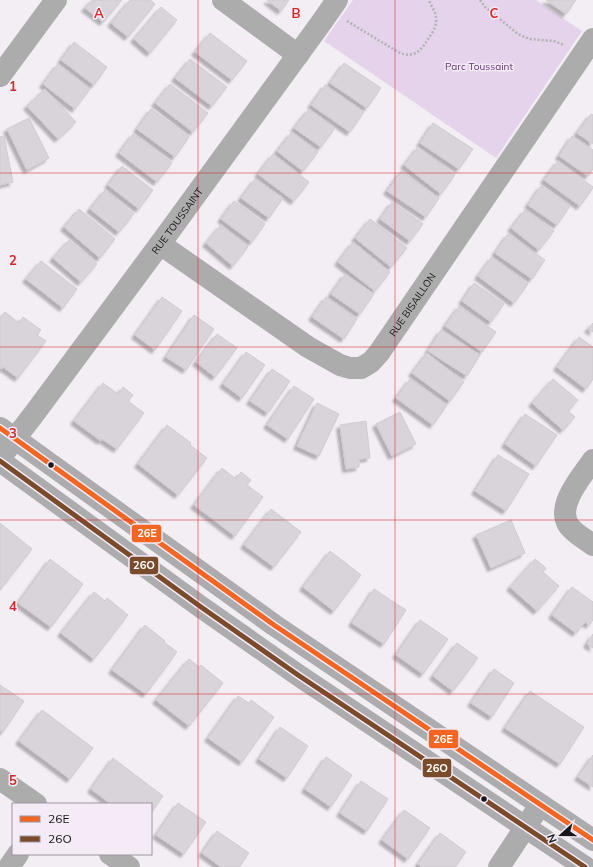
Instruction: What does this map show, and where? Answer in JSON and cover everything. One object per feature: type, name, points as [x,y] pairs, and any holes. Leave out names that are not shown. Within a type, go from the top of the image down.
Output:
[{"type":"street","points":[[0,76],[56,0]]},
{"type":"street","points":[[222,0],[298,55]]},
{"type":"street","name":"RUE TOUSSAINT","points":[[0,458],[7,434],[34,414],[160,244],[332,6]]},
{"type":"street","name":"RUE BISAILLON","points":[[160,244],[308,347],[350,368],[361,368],[371,362],[379,353],[587,48]]},
{"type":"street","points":[[7,434],[270,622],[593,840]]},
{"type":"street","points":[[593,460],[567,500],[565,512],[567,522],[574,532],[593,545]]},
{"type":"street","points":[[0,461],[201,607],[585,867]]},
{"type":"street","points":[[0,778],[35,803]]},
{"type":"street","points":[[499,867],[540,805]]},
{"type":"street","points":[[9,867],[17,855]]},
{"type":"street","points":[[111,855],[129,867]]},
{"type":"path","points":[[332,6],[349,22],[398,52],[408,54],[418,52],[422,49],[435,26],[436,14],[430,0]]},
{"type":"path","points":[[480,0],[485,7],[518,34],[529,39],[554,41],[564,45],[587,48]]},
{"type":"green space","name":"Parc Toussaint","points":[[353,0],[536,0],[582,31],[496,158],[324,41]]},
{"type":"building","points":[[92,0],[122,0],[103,22],[85,8]]},
{"type":"building","points":[[130,0],[150,0],[155,4],[128,37],[111,23]]},
{"type":"building","points":[[267,0],[289,0],[281,11]]},
{"type":"building","points":[[546,0],[576,0],[566,14]]},
{"type":"building","points":[[161,7],[177,20],[150,53],[134,39]]},
{"type":"building","points":[[210,33],[247,61],[232,80],[195,52]]},
{"type":"building","points":[[74,42],[107,67],[94,85],[61,60]]},
{"type":"building","points":[[190,59],[227,87],[212,106],[175,78]]},
{"type":"building","points":[[344,63],[381,88],[367,108],[330,83]]},
{"type":"building","points":[[58,64],[90,89],[75,109],[43,84]]},
{"type":"building","points":[[170,84],[208,113],[193,132],[155,103]]},
{"type":"building","points":[[325,85],[364,112],[350,132],[311,105]]},
{"type":"building","points":[[45,89],[76,122],[58,139],[27,106]]},
{"type":"building","points":[[151,109],[189,137],[175,157],[137,129]]},
{"type":"building","points":[[309,109],[335,128],[321,147],[294,128]]},
{"type":"building","points":[[591,114],[593,115],[593,144],[577,133]]},
{"type":"building","points":[[29,118],[49,158],[27,170],[7,129]]},
{"type":"building","points":[[433,123],[473,149],[459,169],[420,143]]},
{"type":"building","points":[[292,132],[318,152],[303,171],[277,151]]},
{"type":"building","points":[[133,134],[172,163],[157,182],[119,153]]},
{"type":"building","points":[[4,136],[13,182],[0,185],[0,137]]},
{"type":"building","points":[[572,136],[593,150],[593,169],[588,176],[559,156]]},
{"type":"building","points":[[418,147],[455,175],[441,194],[404,165]]},
{"type":"building","points":[[273,154],[309,182],[294,201],[258,174]]},
{"type":"building","points":[[558,161],[593,187],[580,206],[544,180]]},
{"type":"building","points":[[122,166],[153,190],[139,209],[108,185]]},
{"type":"building","points":[[401,171],[439,198],[426,217],[387,191]]},
{"type":"building","points":[[255,179],[283,198],[269,218],[241,198]]},
{"type":"building","points":[[541,186],[570,206],[557,225],[528,205]]},
{"type":"building","points":[[105,190],[134,214],[119,232],[90,209]]},
{"type":"building","points":[[234,201],[265,224],[252,242],[221,219]]},
{"type":"building","points":[[392,202],[423,224],[410,241],[380,219]]},
{"type":"building","points":[[79,209],[115,239],[100,258],[64,227]]},
{"type":"building","points":[[525,210],[554,231],[539,250],[511,228]]},
{"type":"building","points":[[370,219],[407,248],[391,267],[355,238]]},
{"type":"building","points":[[221,225],[248,247],[233,266],[206,243]]},
{"type":"building","points":[[508,234],[545,260],[532,279],[495,253]]},
{"type":"building","points":[[69,240],[97,264],[81,282],[53,258]]},
{"type":"building","points":[[353,242],[390,272],[375,291],[338,262]]},
{"type":"building","points":[[492,257],[528,284],[514,303],[478,276]]},
{"type":"building","points":[[41,261],[77,289],[63,308],[26,279]]},
{"type":"building","points":[[345,274],[374,294],[360,314],[331,294]]},
{"type":"building","points":[[474,283],[504,304],[491,322],[462,301]]},
{"type":"building","points":[[162,297],[182,311],[155,350],[135,335]]},
{"type":"building","points":[[326,297],[357,319],[344,339],[312,317]]},
{"type":"building","points":[[459,306],[496,332],[482,352],[445,326]]},
{"type":"building","points":[[5,312],[19,323],[23,317],[41,330],[37,335],[46,341],[18,378],[3,367],[2,369],[0,368],[0,318]]},
{"type":"building","points":[[194,315],[214,329],[186,370],[166,357]]},
{"type":"building","points":[[593,323],[593,332],[588,329]]},
{"type":"building","points":[[441,330],[480,355],[467,376],[428,351]]},
{"type":"building","points":[[217,334],[237,348],[215,377],[196,362]]},
{"type":"building","points":[[579,337],[593,347],[593,379],[586,389],[557,367]]},
{"type":"building","points":[[246,352],[265,365],[242,398],[223,384]]},
{"type":"building","points":[[427,353],[464,382],[450,401],[412,373]]},
{"type":"building","points":[[272,369],[290,381],[268,413],[250,401]]},
{"type":"building","points":[[410,379],[447,405],[433,425],[396,398]]},
{"type":"building","points":[[553,379],[578,400],[568,411],[575,417],[563,430],[532,403]]},
{"type":"building","points":[[103,383],[118,394],[123,387],[133,395],[128,401],[144,413],[117,449],[102,439],[101,441],[74,421]]},
{"type":"building","points":[[294,386],[314,399],[288,439],[267,425]]},
{"type":"building","points":[[317,403],[339,414],[319,456],[297,446]]},
{"type":"building","points":[[400,412],[416,444],[392,456],[376,424]]},
{"type":"building","points":[[525,414],[557,435],[536,466],[505,444]]},
{"type":"building","points":[[366,421],[370,458],[359,459],[359,467],[346,469],[340,425]]},
{"type":"building","points":[[167,425],[191,443],[190,445],[207,458],[178,495],[138,464]]},
{"type":"building","points":[[498,455],[529,474],[506,511],[475,491]]},
{"type":"building","points":[[222,468],[236,479],[241,472],[251,480],[247,485],[263,497],[235,536],[194,505]]},
{"type":"building","points":[[271,509],[301,532],[274,567],[244,545]]},
{"type":"building","points":[[511,520],[525,553],[491,568],[476,535]]},
{"type":"building","points":[[0,523],[32,549],[0,590]]},
{"type":"building","points":[[330,551],[361,575],[334,611],[303,587]]},
{"type":"building","points":[[50,559],[83,584],[51,627],[18,603]]},
{"type":"building","points":[[535,559],[546,568],[543,572],[559,586],[537,611],[510,587]]},
{"type":"building","points":[[572,587],[593,602],[593,620],[589,625],[585,622],[576,633],[552,615]]},
{"type":"building","points":[[374,589],[406,610],[384,644],[352,623]]},
{"type":"building","points":[[94,592],[105,601],[107,598],[128,615],[94,659],[61,633]]},
{"type":"building","points":[[420,620],[448,639],[423,674],[396,655]]},
{"type":"building","points":[[145,625],[177,652],[146,694],[112,670]]},
{"type":"building","points":[[593,634],[593,648],[587,644]]},
{"type":"building","points":[[457,643],[478,658],[453,691],[433,676]]},
{"type":"building","points":[[189,659],[199,667],[201,665],[223,683],[189,726],[156,700]]},
{"type":"building","points":[[494,669],[514,683],[492,717],[471,703]]},
{"type":"building","points":[[0,685],[24,701],[3,732],[0,731]]},
{"type":"building","points":[[530,691],[584,727],[560,764],[505,728]]},
{"type":"building","points":[[238,696],[249,703],[251,700],[274,717],[242,762],[208,738]]},
{"type":"building","points":[[42,710],[93,748],[70,779],[19,741]]},
{"type":"building","points":[[280,727],[308,746],[287,778],[259,759]]},
{"type":"building","points":[[593,755],[593,787],[578,777]]},
{"type":"building","points":[[326,757],[352,775],[331,807],[305,789]]},
{"type":"building","points":[[113,758],[163,796],[152,812],[152,803],[110,803],[91,789]]},
{"type":"building","points":[[361,781],[388,799],[367,831],[340,813]]},
{"type":"building","points":[[178,803],[206,822],[184,854],[156,835]]},
{"type":"building","points":[[404,810],[430,828],[408,859],[382,840]]},
{"type":"building","points":[[217,831],[249,853],[239,867],[221,867],[202,853]]},
{"type":"building","points":[[440,833],[466,852],[455,867],[422,867],[418,864]]},
{"type":"transit line","name":"26E","points":[[0,428],[274,625],[593,840]]},
{"type":"transit line","name":"26O","points":[[0,461],[201,607],[298,675],[585,867]]}]
